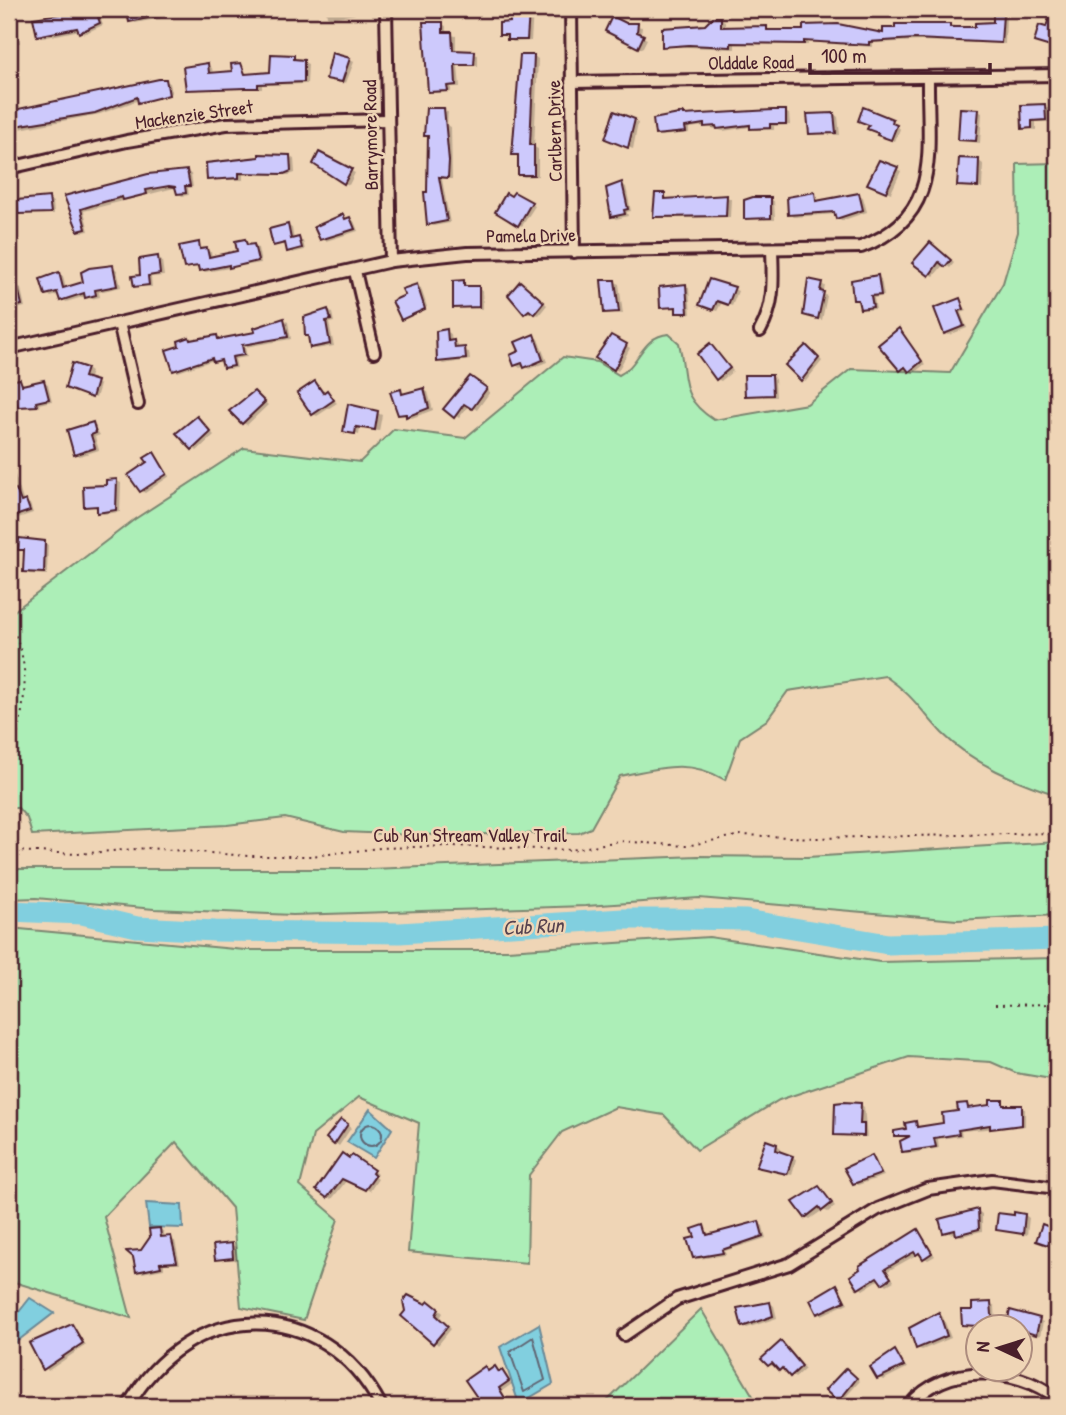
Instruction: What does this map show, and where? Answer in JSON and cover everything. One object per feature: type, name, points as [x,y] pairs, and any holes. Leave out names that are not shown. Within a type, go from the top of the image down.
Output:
[{"type":"street","name":"Barrymore Road","points":[[386,9],[391,261]]},
{"type":"street","name":"Carlbern Drive","points":[[570,9],[574,252]]},
{"type":"street","name":"Olddale Road","points":[[571,82],[1057,75]]},
{"type":"street","name":"Pamela Drive","points":[[9,348],[391,261],[467,253],[861,247],[881,239],[909,218],[922,196],[927,177],[928,77]]},
{"type":"street","name":"Mackenzie Street","points":[[9,168],[127,141],[226,124],[387,120]]},
{"type":"street","points":[[760,331],[770,312],[773,295],[772,250]]},
{"type":"street","points":[[355,271],[374,352]]},
{"type":"street","points":[[119,323],[138,404]]},
{"type":"street","points":[[624,1335],[677,1299],[789,1264],[877,1209],[928,1189],[992,1180],[1057,1188]]},
{"type":"street","points":[[128,1406],[148,1375],[177,1348],[216,1330],[250,1324],[296,1330],[325,1343],[359,1371],[381,1406]]},
{"type":"street","points":[[909,1406],[924,1391],[939,1383],[985,1373],[1026,1381],[1057,1398]]},
{"type":"path","points":[[9,623],[23,657],[26,682],[9,769]]},
{"type":"path","name":"Cub Run Stream Valley Trail","points":[[9,847],[16,851],[65,854],[147,848],[248,856],[298,856],[380,848],[452,846],[571,850],[619,841],[686,846],[741,835],[815,838],[1057,834]]},
{"type":"path","points":[[995,1005],[1057,1004]]},
{"type":"green space","points":[[1057,163],[1057,795],[1011,778],[967,754],[885,676],[788,691],[767,720],[740,738],[725,780],[712,773],[687,767],[661,768],[620,776],[591,828],[579,833],[413,835],[344,832],[285,818],[227,825],[32,835],[27,818],[18,808],[9,808],[9,615],[135,519],[244,448],[360,462],[394,429],[465,438],[563,357],[597,362],[619,375],[632,365],[652,340],[669,334],[679,343],[689,395],[714,420],[807,404],[851,369],[950,373],[1003,283],[1018,232],[1017,164]]},
{"type":"green space","points":[[1057,842],[1057,915],[957,920],[699,898],[586,906],[293,915],[154,909],[36,898],[9,899],[9,869],[370,869],[698,856],[807,857]]},
{"type":"green space","points":[[9,928],[245,950],[507,950],[709,937],[880,962],[1057,958],[1057,1080],[1016,1073],[991,1062],[909,1057],[779,1100],[697,1150],[664,1115],[616,1107],[562,1132],[529,1175],[527,1263],[408,1252],[419,1123],[359,1097],[313,1135],[300,1186],[338,1219],[304,1320],[241,1307],[232,1208],[176,1142],[104,1217],[131,1318],[14,1282],[9,1297]]},
{"type":"green space","points":[[701,1309],[759,1406],[602,1406]]},
{"type":"water","points":[[370,1109],[392,1129],[374,1158],[347,1142]]},
{"type":"water","points":[[146,1203],[182,1205],[183,1228],[149,1227]]},
{"type":"water","points":[[30,1298],[54,1313],[15,1343],[11,1322]]},
{"type":"water","points":[[539,1324],[553,1384],[519,1404],[500,1347]]},
{"type":"building","points":[[70,9],[118,10],[98,17],[100,23],[79,33],[77,28],[37,36],[33,18],[72,12]]},
{"type":"building","points":[[126,9],[172,9],[172,13],[129,22]]},
{"type":"building","points":[[1052,9],[1057,9],[1057,49],[1034,42],[1039,25],[1046,27]]},
{"type":"building","points":[[529,12],[527,40],[507,40],[507,35],[499,35],[499,23],[510,22],[509,13]]},
{"type":"building","points":[[993,13],[1003,14],[1001,43],[915,39],[869,42],[869,45],[804,41],[804,44],[731,43],[731,47],[662,47],[662,28],[705,25],[713,17],[721,17],[721,27],[767,26],[767,30],[803,30],[803,25],[838,24],[883,33],[883,28],[895,28],[895,24],[975,27],[975,23],[993,22]]},
{"type":"building","points":[[612,16],[626,23],[638,23],[637,32],[644,35],[638,48],[605,31]]},
{"type":"building","points":[[423,22],[443,22],[443,32],[452,32],[453,50],[475,51],[474,65],[455,65],[456,85],[447,86],[448,91],[428,92]]},
{"type":"building","points":[[332,53],[350,58],[342,82],[326,79]]},
{"type":"building","points":[[271,54],[294,55],[294,59],[304,60],[304,82],[258,84],[258,88],[186,90],[183,67],[208,63],[209,73],[232,71],[231,64],[241,63],[245,74],[270,72]]},
{"type":"building","points":[[520,55],[534,55],[530,145],[534,145],[534,175],[518,175],[518,155],[512,155]]},
{"type":"building","points":[[166,79],[169,95],[138,103],[137,97],[95,113],[9,127],[9,111]]},
{"type":"building","points":[[1045,104],[1046,120],[1032,121],[1032,128],[1022,129],[1021,105]]},
{"type":"building","points":[[863,107],[893,119],[892,123],[897,125],[891,140],[877,135],[878,133],[867,129],[869,125],[858,121]]},
{"type":"building","points":[[426,108],[444,108],[449,161],[448,178],[439,177],[447,221],[427,225],[424,192],[427,192],[428,136],[424,136]]},
{"type":"building","points":[[960,108],[979,109],[976,141],[958,140]]},
{"type":"building","points":[[786,110],[786,124],[770,124],[770,128],[750,129],[750,125],[717,129],[716,126],[704,127],[704,124],[685,127],[686,132],[655,135],[653,119],[684,113]]},
{"type":"building","points":[[614,111],[635,119],[628,148],[605,139]]},
{"type":"building","points":[[834,113],[836,133],[809,134],[807,114]]},
{"type":"building","points":[[319,152],[352,169],[344,184],[313,164]]},
{"type":"building","points":[[259,154],[290,155],[291,171],[284,174],[239,173],[239,178],[207,180],[206,163],[259,157]]},
{"type":"building","points":[[959,158],[979,159],[978,187],[957,186]]},
{"type":"building","points":[[879,160],[898,167],[886,192],[867,184]]},
{"type":"building","points":[[187,170],[190,186],[185,186],[186,193],[177,194],[175,187],[169,186],[146,190],[147,194],[123,200],[122,197],[81,209],[86,229],[78,231],[64,196],[148,174]]},
{"type":"building","points":[[622,182],[628,209],[624,210],[625,214],[611,217],[606,188]]},
{"type":"building","points":[[514,192],[532,202],[518,226],[495,212],[506,193],[511,196]]},
{"type":"building","points":[[815,192],[816,201],[859,193],[863,210],[836,219],[834,212],[788,215],[787,197]]},
{"type":"building","points":[[655,193],[665,193],[665,199],[727,195],[726,216],[653,217]]},
{"type":"building","points":[[49,197],[51,213],[18,214],[17,200]]},
{"type":"building","points":[[771,197],[771,218],[744,219],[744,200]]},
{"type":"building","points":[[343,214],[345,219],[350,217],[355,229],[320,240],[314,227]]},
{"type":"building","points":[[288,224],[291,239],[299,237],[302,248],[287,252],[285,243],[273,246],[269,229]]},
{"type":"building","points":[[245,239],[247,245],[254,244],[258,261],[199,271],[198,266],[184,268],[179,246],[199,242],[200,249],[207,248],[209,257],[237,251],[235,241]]},
{"type":"building","points":[[930,242],[951,260],[945,267],[939,262],[929,276],[912,263]]},
{"type":"building","points":[[158,256],[160,274],[148,276],[149,285],[134,287],[132,276],[140,275],[139,259]]},
{"type":"building","points":[[113,265],[117,286],[95,290],[96,295],[85,298],[84,293],[60,301],[57,292],[45,295],[40,279],[59,272],[63,288],[83,282],[81,272],[89,268]]},
{"type":"building","points":[[878,275],[881,295],[871,296],[873,307],[860,309],[858,300],[853,300],[851,280]]},
{"type":"building","points":[[709,279],[735,287],[728,305],[717,301],[713,310],[699,305]]},
{"type":"building","points":[[808,279],[822,282],[820,291],[824,292],[818,319],[803,315]]},
{"type":"building","points":[[464,280],[464,286],[479,286],[479,307],[453,308],[453,281]]},
{"type":"building","points":[[601,280],[615,280],[619,312],[604,313]]},
{"type":"building","points":[[520,281],[544,302],[534,314],[529,310],[524,314],[508,295]]},
{"type":"building","points":[[17,284],[22,305],[9,308],[9,286]]},
{"type":"building","points":[[417,284],[425,309],[401,320],[392,301],[405,295],[402,289]]},
{"type":"building","points":[[686,284],[688,313],[676,313],[676,307],[660,308],[659,287]]},
{"type":"building","points":[[960,298],[964,309],[958,311],[964,326],[944,334],[934,308]]},
{"type":"building","points":[[328,309],[331,320],[326,321],[330,344],[310,348],[308,336],[305,336],[304,317]]},
{"type":"building","points":[[284,318],[288,337],[242,345],[244,355],[232,357],[234,366],[223,368],[221,360],[213,362],[212,358],[173,371],[166,350],[179,346],[178,341],[189,337],[190,340],[217,335],[218,339],[255,332],[254,328]]},
{"type":"building","points":[[899,328],[922,361],[909,372],[905,367],[900,371],[878,345]]},
{"type":"building","points":[[447,329],[448,341],[454,340],[455,348],[465,347],[466,359],[437,362],[436,331]]},
{"type":"building","points":[[534,334],[543,360],[524,368],[522,363],[514,366],[510,355],[519,351],[515,342]]},
{"type":"building","points":[[611,335],[627,344],[614,370],[595,358]]},
{"type":"building","points":[[710,343],[730,368],[716,380],[697,354]]},
{"type":"building","points":[[806,345],[819,358],[801,381],[785,365]]},
{"type":"building","points":[[72,363],[87,368],[84,377],[97,381],[92,398],[65,388]]},
{"type":"building","points":[[744,375],[772,375],[773,395],[745,396]]},
{"type":"building","points":[[470,376],[487,388],[472,409],[464,404],[454,418],[443,409]]},
{"type":"building","points":[[20,379],[22,385],[44,380],[49,399],[36,402],[37,406],[18,407],[9,381]]},
{"type":"building","points":[[315,381],[323,393],[327,390],[334,400],[312,415],[297,393]]},
{"type":"building","points":[[424,388],[429,408],[406,417],[406,414],[398,415],[390,392],[401,389],[402,394]]},
{"type":"building","points":[[254,391],[265,402],[242,424],[229,411]]},
{"type":"building","points":[[348,404],[378,411],[375,430],[356,427],[355,434],[343,432]]},
{"type":"building","points":[[197,416],[211,432],[192,450],[176,433]]},
{"type":"building","points":[[93,422],[96,433],[91,435],[95,448],[74,455],[67,430]]},
{"type":"building","points":[[154,452],[167,474],[140,492],[128,475],[147,462],[144,458]]},
{"type":"building","points":[[117,479],[116,510],[97,513],[97,506],[84,507],[83,486],[106,485],[106,480]]},
{"type":"building","points":[[16,489],[21,502],[26,500],[30,511],[9,518],[9,491]]},
{"type":"building","points":[[19,538],[45,541],[44,573],[23,572],[24,550],[18,550]]},
{"type":"building","points":[[990,1100],[1003,1100],[1003,1105],[1022,1105],[1022,1125],[990,1129],[990,1125],[958,1130],[959,1134],[934,1138],[936,1147],[902,1152],[900,1141],[910,1136],[894,1136],[894,1131],[906,1129],[905,1123],[916,1121],[917,1127],[943,1123],[942,1113],[958,1111],[957,1104],[967,1103],[968,1108],[990,1105]]},
{"type":"building","points":[[835,1103],[861,1103],[860,1124],[864,1124],[864,1136],[834,1135]]},
{"type":"building","points":[[341,1119],[348,1124],[334,1145],[326,1138]]},
{"type":"building","points":[[766,1140],[777,1144],[776,1150],[793,1156],[787,1174],[756,1167]]},
{"type":"building","points":[[342,1153],[349,1158],[352,1155],[374,1170],[372,1173],[375,1176],[365,1190],[342,1179],[327,1198],[316,1190]]},
{"type":"building","points":[[872,1155],[881,1174],[853,1184],[844,1168]]},
{"type":"building","points":[[819,1186],[832,1203],[822,1211],[819,1207],[805,1218],[793,1202]]},
{"type":"building","points":[[978,1209],[979,1229],[956,1235],[955,1230],[943,1233],[939,1219]]},
{"type":"building","points":[[1014,1212],[1025,1214],[1023,1234],[996,1230],[998,1213],[1014,1215]]},
{"type":"building","points":[[759,1221],[763,1236],[722,1250],[723,1253],[693,1258],[687,1239],[695,1237],[692,1229],[704,1225],[707,1235]]},
{"type":"building","points":[[1042,1224],[1057,1230],[1057,1248],[1036,1241]]},
{"type":"building","points":[[160,1228],[161,1237],[171,1236],[177,1262],[160,1263],[161,1267],[136,1272],[133,1257],[126,1251],[141,1250],[150,1237],[149,1229]]},
{"type":"building","points":[[918,1229],[932,1253],[923,1259],[919,1253],[916,1255],[914,1252],[885,1269],[891,1278],[882,1284],[877,1277],[858,1289],[850,1276],[860,1269],[859,1266]]},
{"type":"building","points":[[232,1243],[233,1258],[215,1260],[213,1245]]},
{"type":"building","points":[[837,1284],[845,1301],[817,1314],[810,1300]]},
{"type":"building","points":[[408,1295],[426,1304],[429,1301],[439,1309],[436,1315],[448,1326],[433,1344],[401,1316],[405,1311],[403,1301]]},
{"type":"building","points":[[770,1302],[773,1316],[742,1327],[737,1308]]},
{"type":"building","points":[[991,1302],[992,1314],[964,1314],[962,1325],[961,1310],[972,1310],[972,1303]]},
{"type":"building","points":[[1010,1310],[1025,1314],[1009,1314]]},
{"type":"building","points":[[939,1312],[947,1336],[916,1349],[909,1328]]},
{"type":"building","points":[[1034,1316],[1040,1318],[1034,1334]]},
{"type":"building","points":[[72,1324],[83,1343],[43,1370],[29,1343]]},
{"type":"building","points":[[781,1341],[802,1366],[790,1377],[782,1368],[779,1371],[772,1363],[768,1366],[761,1359]]},
{"type":"building","points":[[895,1350],[904,1366],[877,1379],[870,1367]]},
{"type":"building","points":[[485,1366],[488,1371],[495,1366],[499,1372],[502,1370],[509,1381],[499,1388],[508,1403],[503,1406],[483,1406],[465,1380]]},
{"type":"building","points":[[846,1368],[857,1378],[838,1402],[825,1390]]},
{"type":"waterway","name":"Cub Run","points":[[9,911],[82,914],[137,927],[215,931],[400,933],[623,919],[682,919],[746,920],[888,944],[1057,939]]}]
